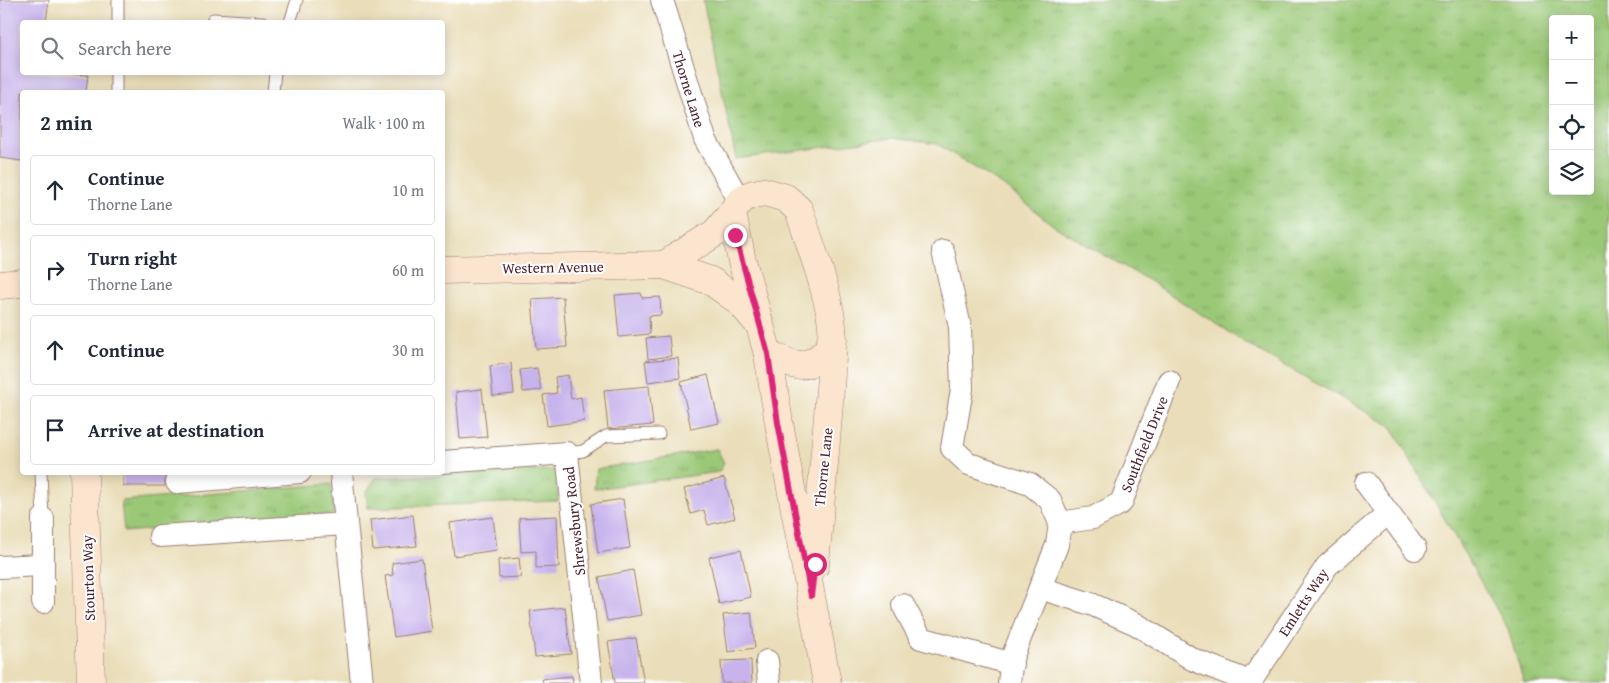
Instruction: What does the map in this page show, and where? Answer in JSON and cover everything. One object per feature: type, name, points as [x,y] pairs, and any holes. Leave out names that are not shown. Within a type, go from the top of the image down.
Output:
[{"type":"street","name":"Thorne Lane","points":[[662,0],[705,138],[736,207],[735,235],[768,354],[778,423],[827,683]]},
{"type":"street","name":"Thorne Lane","points":[[736,207],[748,194],[766,192],[786,198],[799,210],[831,315],[833,338],[831,399],[823,455],[811,596]]},
{"type":"street","points":[[664,265],[715,232],[736,207]]},
{"type":"street","points":[[903,605],[921,638],[1010,673],[1057,545],[1060,523],[1050,500],[1030,484],[969,464],[952,448],[962,389],[960,327],[944,252]]},
{"type":"street","name":"Western Avenue","points":[[445,270],[664,265],[711,281],[740,302],[760,325]]},
{"type":"street","points":[[0,285],[20,283]]},
{"type":"street","points":[[768,354],[797,365],[809,363],[821,357],[833,338]]},
{"type":"street","name":"Southfield Drive","points":[[1060,523],[1093,518],[1121,503],[1169,381]]},
{"type":"street","name":"Shrewsbury Road","points":[[445,462],[566,453],[591,683]]},
{"type":"street","name":"Stourton Way","points":[[84,475],[91,683]]},
{"type":"street","points":[[177,482],[263,475]]},
{"type":"street","points":[[341,475],[362,683]]},
{"type":"street","points":[[1366,483],[1415,549]]},
{"type":"street","name":"Emletts Way","points":[[1252,682],[1326,566],[1388,513]]},
{"type":"street","points":[[43,520],[41,565],[43,602]]},
{"type":"street","points":[[160,536],[346,524]]},
{"type":"street","points":[[0,567],[41,565]]},
{"type":"street","points":[[1040,588],[1091,604],[1136,624],[1192,659],[1252,682]]},
{"type":"lane","points":[[118,0],[118,20]]},
{"type":"lane","points":[[291,20],[297,0]]},
{"type":"lane","points":[[213,19],[229,20]]},
{"type":"lane","points":[[116,75],[116,90]]},
{"type":"lane","points":[[273,90],[275,75]]},
{"type":"lane","points":[[566,453],[583,451],[606,436],[659,434]]},
{"type":"lane","points":[[41,475],[43,520]]},
{"type":"green space","points":[[703,0],[1609,0],[1609,683],[1524,683],[1508,629],[1391,426],[1247,344],[1151,282],[1054,226],[1004,186],[937,144],[892,138],[736,159]]},
{"type":"green space","points":[[717,449],[724,463],[719,472],[594,489],[596,469]]},
{"type":"green space","points":[[556,470],[558,501],[368,508],[366,492],[376,478]]},
{"type":"green space","points":[[331,484],[334,514],[124,532],[121,501]]},
{"type":"building","points":[[0,0],[49,0],[46,20],[20,20],[20,75],[88,75],[86,90],[20,90],[20,161],[0,158]]},
{"type":"building","points":[[641,293],[642,298],[660,297],[661,315],[649,316],[650,334],[619,337],[615,295]]},
{"type":"building","points":[[563,297],[567,347],[536,349],[532,299]]},
{"type":"building","points":[[669,336],[671,356],[648,359],[646,338]]},
{"type":"building","points":[[678,358],[680,378],[648,382],[645,361]]},
{"type":"building","points":[[511,363],[514,394],[493,396],[490,366]]},
{"type":"building","points":[[537,368],[541,390],[523,392],[520,370]]},
{"type":"building","points":[[568,375],[571,399],[581,397],[584,421],[547,426],[543,395],[557,393],[555,377]]},
{"type":"building","points":[[708,375],[719,423],[691,429],[681,382]]},
{"type":"building","points":[[649,386],[653,425],[608,429],[604,390]]},
{"type":"building","points":[[482,389],[487,437],[460,439],[456,392]]},
{"type":"building","points":[[123,475],[165,475],[165,486],[123,486]]},
{"type":"building","points":[[724,478],[735,518],[708,525],[704,510],[691,514],[684,489]]},
{"type":"building","points":[[623,499],[630,548],[598,553],[591,504]]},
{"type":"building","points":[[413,515],[417,546],[373,550],[370,520]]},
{"type":"building","points":[[557,516],[559,567],[536,568],[536,551],[521,552],[519,518]]},
{"type":"building","points":[[493,517],[497,550],[454,556],[450,523]]},
{"type":"building","points":[[741,550],[751,597],[719,604],[709,557]]},
{"type":"building","points":[[519,558],[521,577],[499,578],[498,560]]},
{"type":"building","points":[[422,559],[432,631],[394,637],[385,576],[393,575],[392,563]]},
{"type":"building","points":[[633,570],[641,615],[607,621],[599,577]]},
{"type":"building","points":[[565,607],[571,654],[535,657],[530,611]]},
{"type":"building","points":[[751,612],[755,648],[728,652],[723,615]]},
{"type":"building","points":[[636,638],[644,683],[615,683],[608,642]]},
{"type":"building","points":[[751,660],[752,683],[722,683],[721,661]]},
{"type":"building","points":[[572,676],[573,683],[543,683],[542,679]]},
{"type":"route","points":[[735,235],[768,354],[778,423],[811,596],[815,564]]}]
